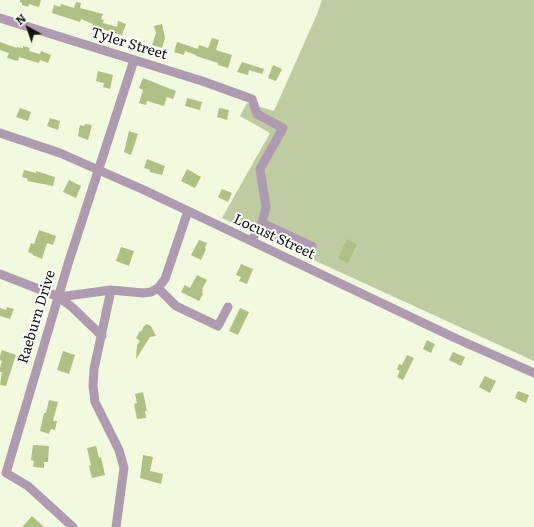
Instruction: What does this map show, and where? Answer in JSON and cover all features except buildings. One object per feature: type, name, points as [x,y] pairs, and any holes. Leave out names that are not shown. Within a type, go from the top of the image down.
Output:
[{"type":"street","name":"Tyler Street","points":[[0,18],[250,97],[252,99],[256,114],[283,128],[260,169],[266,207],[262,223]]},
{"type":"street","name":"Raeburn Drive","points":[[73,527],[28,486],[6,473],[68,264],[134,60]]},
{"type":"street","name":"Locust Street","points":[[0,133],[60,153],[99,170],[467,344],[534,373]]},
{"type":"street","points":[[59,297],[111,290],[143,293],[151,292],[158,288],[165,279],[188,211]]},
{"type":"street","points":[[251,241],[262,223],[312,246]]},
{"type":"street","points":[[0,274],[59,297],[73,308],[102,336]]},
{"type":"street","points":[[158,288],[176,306],[218,326],[228,307]]},
{"type":"street","points":[[111,290],[94,369],[93,386],[95,402],[119,450],[124,468],[116,527]]},
{"type":"green space","points":[[322,0],[534,0],[534,361],[222,218],[270,133],[240,116],[247,103],[274,111]]}]
